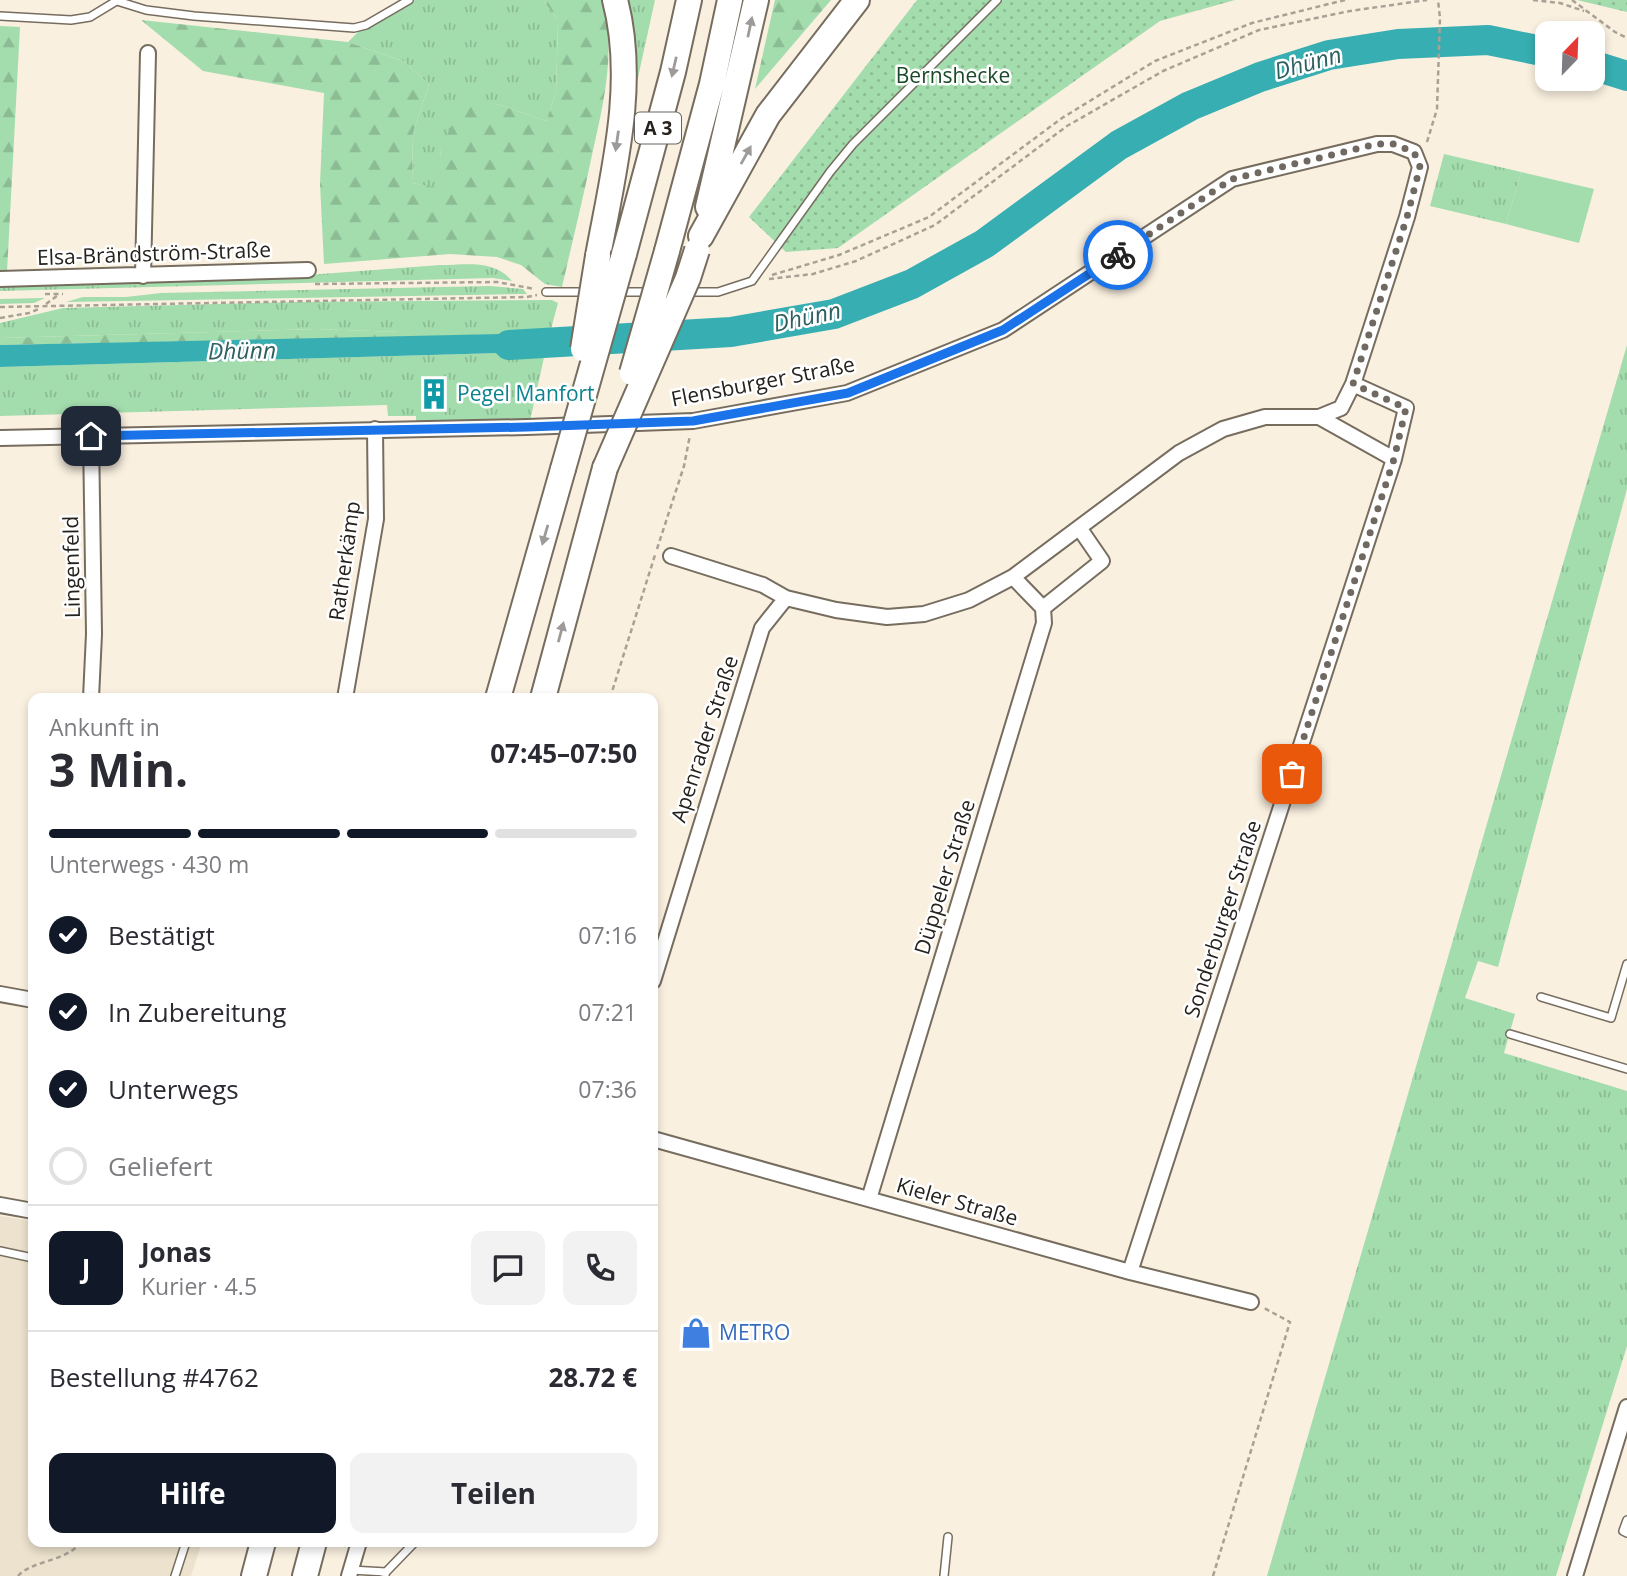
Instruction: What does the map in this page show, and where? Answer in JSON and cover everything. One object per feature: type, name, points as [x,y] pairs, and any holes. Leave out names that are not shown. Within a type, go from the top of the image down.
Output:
[{"type":"highway","points":[[563,469],[623,101],[622,44],[615,0]]},
{"type":"highway","name":"A 3","points":[[499,693],[624,254],[673,72],[689,0]]},
{"type":"highway","name":"A 3","points":[[544,693],[712,84],[730,0]]},
{"type":"highway","points":[[605,468],[688,278],[699,243],[756,0]]},
{"type":"highway","points":[[699,243],[768,116],[857,0]]},
{"type":"highway","points":[[254,1576],[262,1547]]},
{"type":"highway","points":[[305,1576],[313,1547]]},
{"type":"street","points":[[143,276],[149,53]]},
{"type":"street","name":"Flensburger Straße","points":[[0,438],[693,421],[848,393],[1003,330],[1232,179],[1377,144],[1393,144],[1414,152],[1420,167]]},
{"type":"street","points":[[671,556],[763,585],[786,598],[836,610],[887,617],[924,614],[969,600],[1013,577],[1178,453],[1223,429],[1265,417],[1319,417],[1341,408],[1353,384],[1407,217],[1420,167]]},
{"type":"street","name":"Elsa-Brändström-Straße","points":[[0,279],[308,270]]},
{"type":"street","name":"Sonderburger Straße","points":[[1130,1272],[1394,459],[1406,408],[1353,384]]},
{"type":"street","points":[[1319,417],[1394,459]]},
{"type":"street","name":"Ratherkämp","points":[[346,693],[376,519],[375,429]]},
{"type":"street","name":"Lingenfeld","points":[[91,436],[94,635],[91,693]]},
{"type":"street","points":[[1013,577],[1043,608],[1102,561],[1080,529]]},
{"type":"street","name":"Apenrader Straße","points":[[658,965],[762,628],[786,598]]},
{"type":"street","name":"Düppeler Straße","points":[[869,1199],[1044,623],[1043,608]]},
{"type":"street","points":[[0,994],[28,999]]},
{"type":"street","name":"Kieler Straße","points":[[658,1140],[1130,1272],[1251,1302]]},
{"type":"street","points":[[0,1205],[28,1210]]},
{"type":"street","points":[[1576,1576],[1627,1407]]},
{"type":"street","points":[[350,1573],[358,1547]]},
{"type":"lane","points":[[0,16],[71,20],[90,17],[106,4],[118,0],[146,10],[194,16],[354,28],[366,25],[409,0]]},
{"type":"lane","points":[[678,292],[718,292],[752,281],[853,144],[998,0]]},
{"type":"lane","points":[[547,292],[665,292]]},
{"type":"lane","points":[[1541,997],[1611,1018],[1627,964]]},
{"type":"lane","points":[[1510,1034],[1627,1069]]},
{"type":"lane","points":[[0,1251],[28,1257]]},
{"type":"lane","points":[[1627,1520],[1623,1531],[1627,1532]]},
{"type":"lane","points":[[944,1576],[948,1536]]},
{"type":"lane","points":[[175,1576],[184,1547]]},
{"type":"lane","points":[[350,1573],[385,1574],[410,1547]]},
{"type":"path","points":[[752,281],[839,255],[929,217],[1062,118],[1155,61],[1252,23],[1345,0]]},
{"type":"path","points":[[752,281],[813,274],[856,261],[935,225],[1067,126],[1163,71],[1259,30],[1350,11],[1427,0]]},
{"type":"path","points":[[1420,167],[1437,109],[1440,18],[1438,0]]},
{"type":"path","points":[[1533,0],[1560,3],[1586,11]]},
{"type":"path","points":[[1573,0],[1627,38]]},
{"type":"path","points":[[0,307],[527,297],[547,292]]},
{"type":"path","points":[[0,318],[29,313],[44,306],[59,294]]},
{"type":"path","points":[[613,693],[684,466],[693,421]]},
{"type":"path","points":[[1213,1576],[1290,1322],[1251,1302]]},
{"type":"path","points":[[18,1576],[24,1569],[50,1562],[77,1547]]},
{"type":"shaded area","points":[[0,1216],[28,1220],[28,1547],[200,1547],[191,1576],[0,1576]]},
{"type":"green space","points":[[415,0],[543,0],[558,20],[556,93],[546,121],[497,104],[440,149],[444,190],[412,183],[413,133],[429,84],[403,61],[348,42],[359,31]]},
{"type":"green space","points":[[543,0],[602,0],[608,39],[604,97],[562,287],[545,284],[521,265],[497,257],[450,254],[324,264],[320,184],[324,93],[203,71],[141,20],[348,42],[403,61],[429,84],[413,133],[412,183],[443,189],[440,149],[463,103],[497,104],[546,121],[556,93],[558,20]]},
{"type":"green space","points":[[629,0],[655,0],[637,82],[634,30]]},
{"type":"green space","points":[[775,0],[831,0],[755,89]]},
{"type":"green space","name":"Bernshecke","points":[[917,0],[1235,0],[1160,21],[838,248],[786,252],[749,217]]},
{"type":"green space","points":[[1577,0],[1627,0],[1627,12]]},
{"type":"green space","points":[[0,26],[20,27],[7,272],[0,272]]},
{"type":"green space","points":[[1444,154],[1521,172],[1506,224],[1430,206]]},
{"type":"green space","points":[[1521,172],[1594,189],[1579,243],[1506,224]]},
{"type":"green space","points":[[440,265],[488,266],[505,274],[512,281],[493,278],[0,291],[0,286],[281,277]]},
{"type":"green space","points":[[490,286],[523,289],[527,294],[66,302],[83,297],[126,297],[161,293]]},
{"type":"green space","points":[[45,298],[34,303],[0,304],[0,299]]},
{"type":"green space","points":[[552,300],[558,303],[550,333],[400,337],[400,332],[316,329],[0,338],[0,323],[63,308],[298,302]]},
{"type":"green space","points":[[316,329],[401,332],[400,337],[0,345],[0,338]]},
{"type":"green space","points":[[1627,345],[1627,489],[1498,967],[1478,961],[1465,998],[1515,1014],[1504,1053],[1627,1091],[1627,1346],[1556,1576],[1267,1576]]},
{"type":"green space","points":[[545,353],[530,421],[416,422],[416,416],[388,416],[387,405],[0,416],[0,367]]},
{"type":"water","points":[[550,333],[545,353],[0,367],[0,345]]},
{"type":"waterway","name":"Dhünn","points":[[509,345],[731,332],[834,314],[912,284],[984,244],[1119,145],[1190,106],[1260,77],[1329,55],[1398,44],[1488,40],[1535,50]]},
{"type":"waterway","name":"Dhünn","points":[[1605,69],[1627,76]]},
{"type":"way so far","points":[[1118,255],[1232,179],[1377,144],[1393,144],[1414,152],[1420,167],[1407,217],[1353,384],[1406,408],[1394,459],[1292,774]]},
{"type":"place","name":"Pegel Manfort","points":[[434,394]]},
{"type":"place","name":"METRO","points":[[696,1333]]},
{"type":"route","points":[[91,436],[693,421],[848,393],[1003,330],[1118,255]]}]
